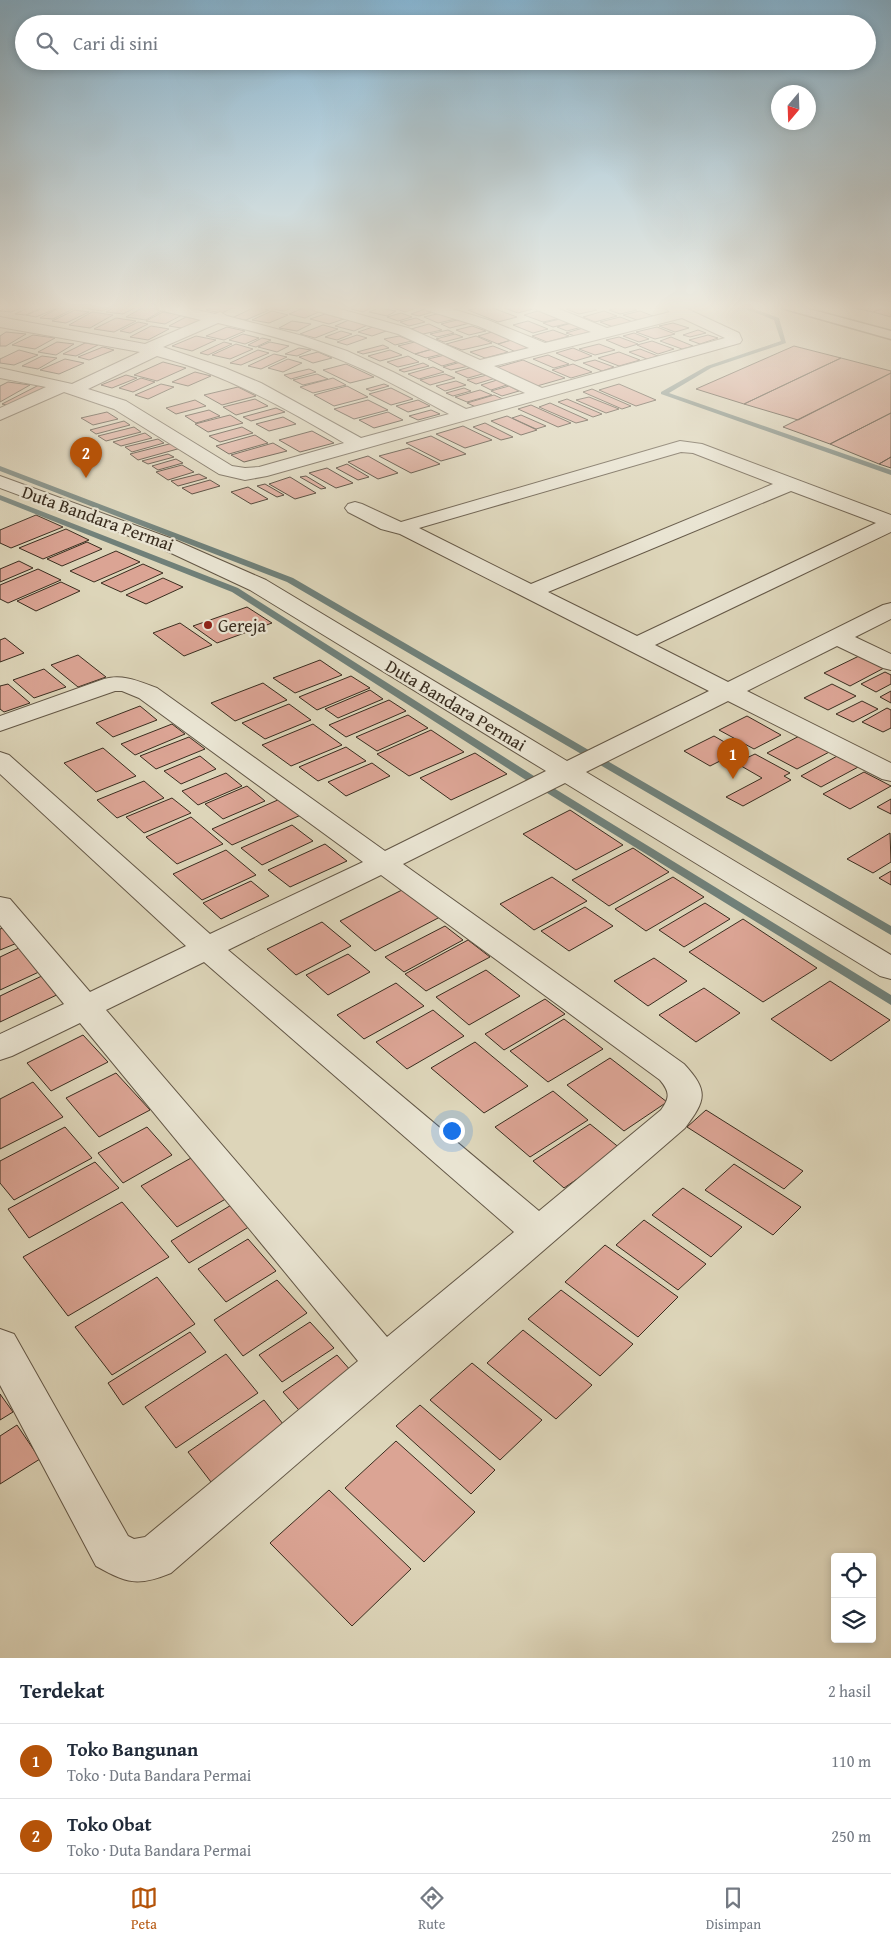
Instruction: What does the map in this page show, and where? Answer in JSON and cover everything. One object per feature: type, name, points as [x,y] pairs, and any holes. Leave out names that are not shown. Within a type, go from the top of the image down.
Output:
[{"type":"street","points":[[0,415],[59,384]]},
{"type":"street","points":[[76,384],[120,405],[232,473],[245,474],[260,472],[574,384]]},
{"type":"street","points":[[250,384],[294,406],[358,444]]},
{"type":"street","points":[[405,384],[464,415]]},
{"type":"street","points":[[519,384],[539,394]]},
{"type":"street","points":[[407,530],[410,525],[677,446],[696,448],[792,483],[891,523]]},
{"type":"street","name":"Duta Bandara Permai","points":[[0,482],[146,535],[211,561],[258,584],[891,970]]},
{"type":"street","points":[[532,592],[792,483]]},
{"type":"street","points":[[355,508],[388,525],[407,530],[891,773]]},
{"type":"street","points":[[637,645],[891,523]]},
{"type":"street","points":[[0,1048],[383,863],[891,610]]},
{"type":"street","points":[[838,637],[891,663]]},
{"type":"street","points":[[0,724],[103,686],[124,684],[139,688],[672,1072],[683,1084],[686,1094],[684,1104],[673,1119],[538,1231],[385,1364],[155,1558],[131,1561],[112,1551],[0,1346]]},
{"type":"street","points":[[0,760],[207,948],[538,1231]]},
{"type":"street","points":[[0,906],[87,1007],[385,1364]]},
{"type":"building","points":[[3,384],[30,385],[0,402],[0,386]]},
{"type":"building","points":[[103,384],[121,384],[112,388],[101,385]]},
{"type":"building","points":[[127,384],[150,384],[133,392],[119,388]]},
{"type":"building","points":[[160,384],[174,387],[148,399],[135,395]]},
{"type":"building","points":[[310,384],[346,385],[313,393],[300,387]]},
{"type":"building","points":[[383,384],[389,386],[371,391],[366,389]]},
{"type":"building","points":[[443,384],[466,385],[445,391],[436,386]]},
{"type":"building","points":[[506,384],[507,385],[491,390],[481,385]]},
{"type":"building","points":[[620,384],[656,400],[636,406],[599,390]]},
{"type":"building","points":[[707,384],[785,384],[744,404],[696,389]]},
{"type":"building","points":[[785,384],[868,384],[798,420],[744,404]]},
{"type":"building","points":[[868,384],[891,384],[891,413],[830,444],[783,427]]},
{"type":"building","points":[[39,385],[52,388],[16,407],[2,404]]},
{"type":"building","points":[[347,386],[368,397],[334,406],[314,395]]},
{"type":"building","points":[[509,386],[519,391],[502,396],[491,391]]},
{"type":"building","points":[[238,387],[256,396],[222,405],[204,395]]},
{"type":"building","points":[[391,388],[413,399],[391,405],[369,394]]},
{"type":"building","points":[[464,388],[471,391],[453,396],[446,393]]},
{"type":"building","points":[[592,389],[631,406],[622,409],[583,392]]},
{"type":"building","points":[[480,390],[492,395],[467,402],[455,397]]},
{"type":"building","points":[[494,395],[505,400],[478,408],[467,403]]},
{"type":"building","points":[[589,397],[619,409],[606,413],[576,400]]},
{"type":"building","points":[[255,399],[268,406],[236,415],[223,407]]},
{"type":"building","points":[[567,399],[602,414],[593,417],[558,402]]},
{"type":"building","points":[[195,400],[206,406],[176,414],[166,408]]},
{"type":"building","points":[[368,400],[388,410],[354,419],[334,409]]},
{"type":"building","points":[[418,400],[430,406],[408,412],[396,406]]},
{"type":"building","points":[[550,403],[588,420],[576,423],[539,407]]},
{"type":"building","points":[[531,405],[571,423],[558,427],[518,409]]},
{"type":"building","points":[[276,408],[285,412],[251,421],[243,417]]},
{"type":"building","points":[[209,410],[220,416],[196,423],[185,416]]},
{"type":"building","points":[[431,410],[440,414],[418,420],[409,416]]},
{"type":"building","points":[[107,412],[118,419],[93,425],[81,418]]},
{"type":"building","points":[[388,412],[403,420],[374,428],[359,420]]},
{"type":"building","points":[[891,413],[891,457],[879,464],[830,444]]},
{"type":"building","points":[[230,415],[243,423],[208,432],[195,424]]},
{"type":"building","points":[[521,415],[546,426],[536,429],[512,418]]},
{"type":"building","points":[[507,416],[537,430],[521,435],[491,421]]},
{"type":"building","points":[[283,417],[296,424],[269,431],[256,424]]},
{"type":"building","points":[[124,421],[130,425],[96,434],[90,430]]},
{"type":"building","points":[[485,423],[513,437],[501,440],[473,427]]},
{"type":"building","points":[[463,426],[492,440],[465,448],[436,434]]},
{"type":"building","points":[[134,427],[141,432],[106,441],[98,436]]},
{"type":"building","points":[[242,427],[253,433],[220,442],[209,436]]},
{"type":"building","points":[[312,431],[334,443],[300,452],[279,440]]},
{"type":"building","points":[[145,433],[152,438],[121,446],[113,442]]},
{"type":"building","points":[[255,435],[268,443],[229,454],[216,446]]},
{"type":"building","points":[[431,436],[466,454],[441,461],[406,443]]},
{"type":"building","points":[[158,439],[164,443],[132,452],[125,447]]},
{"type":"building","points":[[173,443],[181,448],[138,460],[130,454]]},
{"type":"building","points":[[273,443],[287,451],[244,462],[231,455]]},
{"type":"building","points":[[409,448],[440,464],[411,473],[379,456]]},
{"type":"building","points":[[168,454],[174,457],[148,464],[142,461]]},
{"type":"building","points":[[368,456],[398,473],[378,479],[348,462]]},
{"type":"building","points":[[891,457],[891,468],[879,464]]},
{"type":"building","points":[[176,459],[183,463],[158,470],[152,466]]},
{"type":"building","points":[[347,464],[369,477],[358,480],[336,468]]},
{"type":"building","points":[[182,465],[194,472],[168,480],[156,472]]},
{"type":"building","points":[[327,468],[353,483],[336,488],[309,473]]},
{"type":"building","points":[[199,474],[207,478],[178,486],[171,481]]},
{"type":"building","points":[[306,476],[326,488],[321,489],[300,477]]},
{"type":"building","points":[[290,477],[316,493],[295,499],[269,484]]},
{"type":"building","points":[[210,480],[220,486],[192,494],[182,488]]},
{"type":"building","points":[[265,484],[284,495],[277,497],[257,486]]},
{"type":"building","points":[[248,487],[268,499],[251,504],[231,492]]},
{"type":"building","points":[[36,515],[63,527],[11,548],[0,543],[0,530]]},
{"type":"building","points":[[66,529],[89,540],[43,559],[19,548]]},
{"type":"building","points":[[87,542],[102,549],[62,566],[47,559]]},
{"type":"building","points":[[116,551],[140,562],[94,582],[70,571]]},
{"type":"building","points":[[19,561],[33,568],[0,582],[0,569]]},
{"type":"building","points":[[143,564],[163,573],[121,592],[101,583]]},
{"type":"building","points":[[38,569],[61,580],[8,603],[0,599],[0,585]]},
{"type":"building","points":[[163,578],[183,587],[146,604],[126,595]]},
{"type":"building","points":[[61,582],[80,591],[36,611],[17,601]]},
{"type":"building","points":[[247,607],[272,623],[217,643],[193,626]]},
{"type":"building","points":[[180,623],[212,645],[184,656],[153,633]]},
{"type":"building","points":[[5,638],[24,653],[0,662],[0,640]]},
{"type":"building","points":[[78,655],[106,677],[78,687],[51,665]]},
{"type":"building","points":[[859,656],[884,668],[850,686],[824,673]]},
{"type":"building","points":[[320,660],[342,675],[295,693],[273,678]]},
{"type":"building","points":[[44,669],[66,687],[34,698],[13,680]]},
{"type":"building","points":[[885,672],[891,675],[891,684],[876,692],[861,684]]},
{"type":"building","points":[[351,676],[370,688],[317,710],[299,697]]},
{"type":"building","points":[[263,683],[287,700],[235,721],[211,703]]},
{"type":"building","points":[[8,684],[30,703],[4,712],[0,709],[0,686]]},
{"type":"building","points":[[832,684],[856,696],[828,710],[804,698]]},
{"type":"building","points":[[370,690],[383,699],[338,718],[325,709]]},
{"type":"building","points":[[891,691],[891,703],[880,697]]},
{"type":"building","points":[[389,700],[406,711],[346,737],[329,725]]},
{"type":"building","points":[[862,701],[878,709],[853,722],[836,714]]},
{"type":"building","points":[[289,704],[311,720],[265,739],[242,723]]},
{"type":"building","points":[[140,706],[157,720],[113,737],[96,723]]},
{"type":"building","points":[[887,708],[891,710],[891,728],[883,732],[862,722]]},
{"type":"building","points":[[408,715],[428,728],[377,751],[356,737]]},
{"type":"building","points":[[747,716],[781,735],[754,749],[719,730]]},
{"type":"building","points":[[172,724],[185,734],[135,755],[121,744]]},
{"type":"building","points":[[313,724],[342,745],[291,766],[262,745]]},
{"type":"building","points":[[431,730],[464,752],[409,776],[377,754]]},
{"type":"building","points":[[805,733],[835,749],[797,769],[767,753]]},
{"type":"building","points":[[714,736],[740,751],[710,766],[684,751]]},
{"type":"building","points":[[189,737],[205,749],[156,769],[140,756]]},
{"type":"building","points":[[346,747],[366,761],[318,781],[299,767]]},
{"type":"building","points":[[103,748],[136,776],[96,792],[64,763]]},
{"type":"building","points":[[475,753],[507,774],[451,800],[420,778]]},
{"type":"building","points":[[755,754],[790,773],[784,776],[791,780],[743,806],[726,797],[762,778],[736,763]]},
{"type":"building","points":[[839,755],[860,766],[821,787],[801,776]]},
{"type":"building","points":[[200,756],[216,769],[181,784],[164,771]]},
{"type":"building","points":[[372,763],[390,776],[346,796],[328,782]]},
{"type":"building","points":[[864,772],[891,786],[850,809],[823,794]]},
{"type":"building","points":[[226,773],[242,786],[198,805],[182,791]]},
{"type":"building","points":[[144,781],[164,798],[117,818],[97,800]]},
{"type":"building","points":[[247,786],[265,801],[223,819],[205,804]]},
{"type":"building","points":[[172,798],[191,813],[144,833],[126,817]]},
{"type":"building","points":[[280,799],[301,815],[232,845],[212,829]]},
{"type":"building","points":[[891,799],[891,814],[877,807]]},
{"type":"building","points":[[570,810],[623,845],[576,870],[523,834]]},
{"type":"building","points":[[191,817],[223,844],[177,864],[146,837]]},
{"type":"building","points":[[292,825],[313,841],[262,865],[241,848]]},
{"type":"building","points":[[890,833],[891,862],[873,873],[847,859]]},
{"type":"building","points":[[325,844],[347,861],[290,887],[268,870]]},
{"type":"building","points":[[633,848],[669,872],[609,906],[572,880]]},
{"type":"building","points":[[226,850],[256,875],[202,900],[173,874]]},
{"type":"building","points":[[891,871],[891,885],[879,878]]},
{"type":"building","points":[[552,877],[587,901],[534,930],[500,904]]},
{"type":"building","points":[[673,877],[704,897],[646,931],[615,909]]},
{"type":"building","points":[[251,881],[269,896],[221,919],[203,903]]},
{"type":"building","points":[[404,889],[440,917],[375,951],[340,921]]},
{"type":"building","points":[[705,903],[730,919],[684,947],[659,930]]},
{"type":"building","points":[[585,907],[613,926],[569,951],[541,931]]},
{"type":"building","points":[[743,919],[817,968],[763,1002],[689,952]]},
{"type":"building","points":[[322,922],[351,946],[296,975],[267,949]]},
{"type":"building","points":[[8,926],[22,941],[0,950],[0,929]]},
{"type":"building","points":[[445,926],[463,940],[404,972],[385,957]]},
{"type":"building","points":[[468,940],[490,957],[426,991],[405,974]]},
{"type":"building","points":[[19,948],[41,971],[0,990],[0,957]]},
{"type":"building","points":[[348,954],[370,972],[328,995],[306,975]]},
{"type":"building","points":[[654,958],[687,981],[648,1006],[614,981]]},
{"type":"building","points":[[486,970],[520,996],[469,1025],[436,997]]},
{"type":"building","points":[[48,973],[65,991],[0,1022],[0,996]]},
{"type":"building","points":[[830,981],[890,1020],[831,1061],[771,1019]]},
{"type":"building","points":[[396,983],[424,1006],[364,1039],[337,1015]]},
{"type":"building","points":[[704,988],[740,1013],[696,1042],[659,1015]]},
{"type":"building","points":[[545,999],[565,1014],[504,1050],[485,1034]]},
{"type":"building","points":[[433,1010],[464,1036],[407,1069],[376,1042]]},
{"type":"building","points":[[564,1019],[603,1049],[548,1082],[510,1051]]},
{"type":"building","points":[[83,1035],[108,1062],[51,1091],[27,1063]]},
{"type":"building","points":[[475,1042],[528,1086],[484,1113],[431,1068]]},
{"type":"building","points":[[610,1058],[667,1102],[624,1131],[567,1085]]},
{"type":"building","points":[[116,1073],[150,1110],[99,1137],[66,1098]]},
{"type":"building","points":[[33,1082],[63,1117],[0,1149],[0,1099]]},
{"type":"building","points":[[553,1091],[588,1120],[530,1157],[495,1127]]},
{"type":"building","points":[[706,1110],[803,1171],[784,1189],[687,1127]]},
{"type":"building","points":[[590,1124],[621,1149],[564,1188],[533,1161]]},
{"type":"building","points":[[65,1127],[92,1158],[14,1200],[0,1183],[0,1161]]},
{"type":"building","points":[[147,1127],[172,1155],[123,1183],[98,1153]]},
{"type":"building","points":[[200,1153],[236,1193],[177,1227],[141,1186]]},
{"type":"building","points":[[95,1162],[119,1188],[29,1238],[8,1209]]},
{"type":"building","points":[[734,1164],[801,1207],[773,1235],[705,1190]]},
{"type":"building","points":[[683,1188],[742,1227],[711,1257],[652,1215]]},
{"type":"building","points":[[122,1202],[169,1257],[68,1316],[23,1257]]},
{"type":"building","points":[[233,1204],[252,1225],[189,1263],[171,1241]]},
{"type":"building","points":[[644,1220],[706,1264],[678,1290],[616,1245]]},
{"type":"building","points":[[248,1239],[276,1271],[226,1302],[198,1269]]},
{"type":"building","points":[[605,1245],[678,1297],[638,1337],[565,1282]]},
{"type":"building","points":[[157,1277],[195,1324],[112,1375],[75,1327]]},
{"type":"building","points":[[277,1280],[307,1313],[243,1356],[214,1320]]},
{"type":"building","points":[[561,1290],[633,1344],[600,1376],[528,1319]]},
{"type":"building","points":[[310,1322],[334,1348],[282,1382],[259,1355]]},
{"type":"building","points":[[523,1330],[592,1385],[556,1419],[487,1363]]},
{"type":"building","points":[[190,1332],[206,1352],[123,1405],[108,1383]]},
{"type":"building","points":[[226,1354],[258,1393],[176,1448],[145,1407]]},
{"type":"building","points":[[337,1355],[359,1380],[305,1417],[283,1392]]},
{"type":"building","points":[[472,1363],[542,1420],[500,1460],[430,1400]]},
{"type":"building","points":[[0,1394],[13,1412],[0,1420]]},
{"type":"building","points":[[264,1400],[287,1429],[211,1482],[188,1452]]},
{"type":"building","points":[[420,1405],[495,1470],[471,1494],[396,1426]]},
{"type":"building","points":[[17,1425],[40,1459],[0,1484],[0,1436]]},
{"type":"building","points":[[396,1441],[475,1512],[424,1562],[345,1488]]},
{"type":"building","points":[[329,1490],[411,1569],[352,1626],[270,1543]]},
{"type":"waterway","points":[[678,384],[663,393],[891,473]]},
{"type":"waterway","points":[[0,468],[290,580],[891,931]]},
{"type":"waterway","points":[[0,497],[235,590],[530,778],[891,1001]]},
{"type":"place","name":"Toko Obat","points":[[86,478]]},
{"type":"place","name":"Gereja","points":[[208,625]]},
{"type":"place","name":"Toko Bangunan","points":[[733,779]]}]
